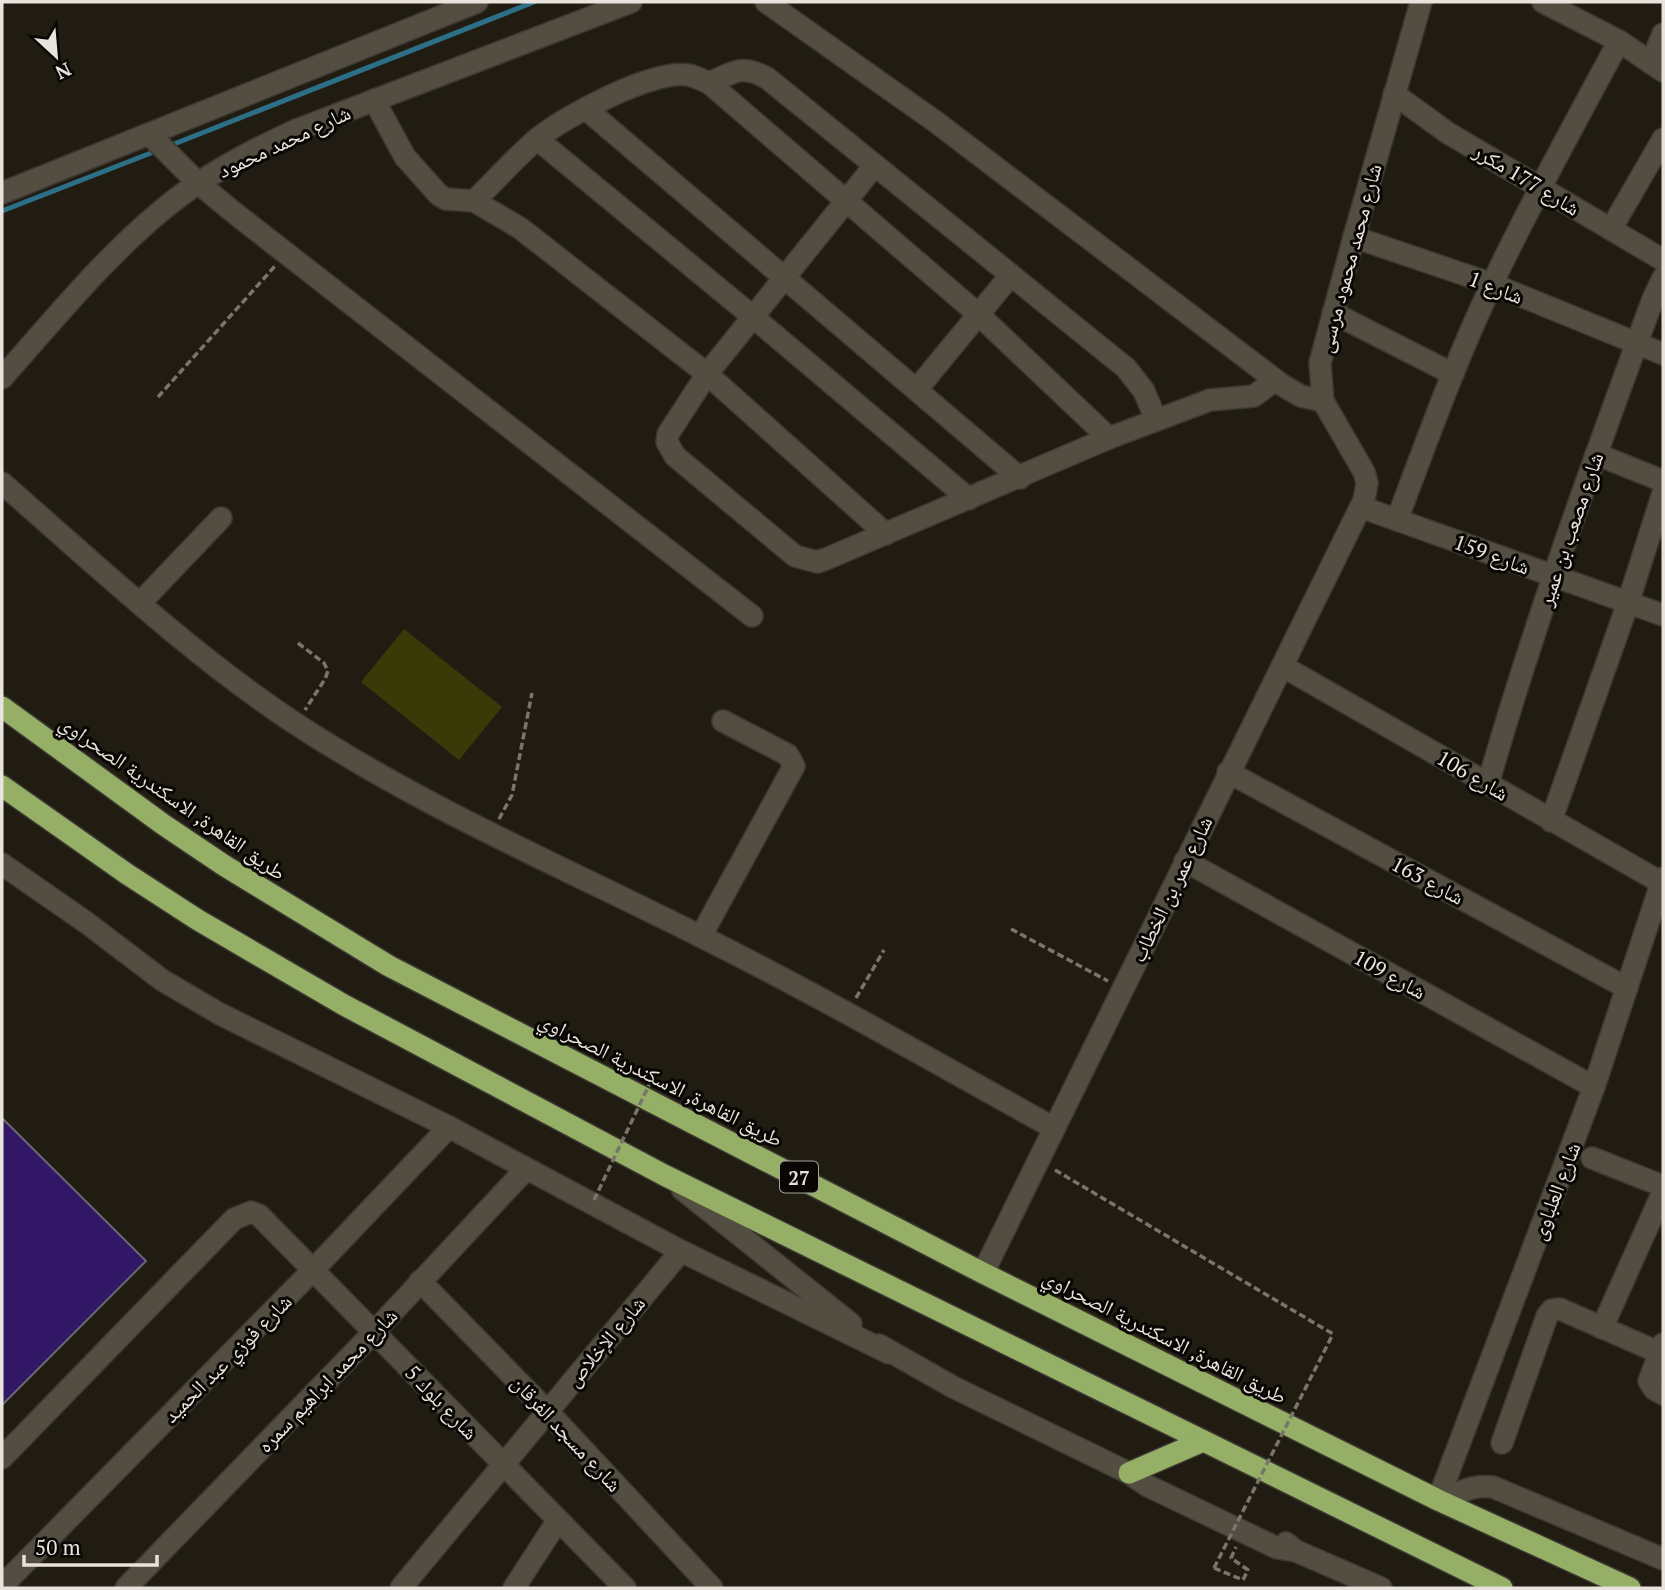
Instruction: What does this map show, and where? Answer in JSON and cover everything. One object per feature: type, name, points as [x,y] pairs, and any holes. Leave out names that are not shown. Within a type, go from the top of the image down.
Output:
[{"type":"highway","name":"طريق القاهرة, الاسكندرية الصحراوي","points":[[2,707],[164,825],[353,946],[983,1273],[1441,1502],[1630,1588]]},
{"type":"highway","points":[[2,786],[127,874],[270,963],[664,1175],[1502,1588]]},
{"type":"highway","points":[[1129,1474],[1203,1441]]},
{"type":"street","points":[[2,193],[477,2]]},
{"type":"street","name":"شارع محمد محمود","points":[[2,378],[119,249],[161,210],[250,151],[294,131],[631,2]]},
{"type":"street","points":[[766,2],[936,122],[1275,380],[1301,396],[1322,401]]},
{"type":"street","name":"شارع محمد محمود مرسى","points":[[1361,507],[1367,483],[1364,472],[1322,401],[1320,363],[1421,2]]},
{"type":"street","points":[[1543,2],[1619,41],[1657,67],[1663,34]]},
{"type":"street","points":[[1396,520],[1453,374],[1492,284],[1619,41]]},
{"type":"street","points":[[709,83],[740,70],[751,70],[759,74],[1126,368],[1144,391],[1156,421]]},
{"type":"street","points":[[474,201],[537,139],[586,109],[632,86],[668,75],[689,75],[709,83],[979,315],[1109,438]]},
{"type":"street","name":"شارع 177 مكرر","points":[[1394,94],[1448,133],[1663,260]]},
{"type":"street","points":[[374,100],[405,157],[432,189],[446,200],[474,201],[520,228],[707,374],[886,534]]},
{"type":"street","points":[[586,109],[1020,478]]},
{"type":"street","points":[[149,134],[198,183],[752,616]]},
{"type":"street","points":[[537,139],[969,499]]},
{"type":"street","points":[[1611,229],[1663,139]]},
{"type":"street","points":[[875,165],[707,374],[668,434],[667,442],[675,456],[795,556],[817,562],[1109,438],[1210,400],[1254,396],[1275,380]]},
{"type":"street","name":"شارع 1","points":[[1354,237],[1492,284],[1663,354]]},
{"type":"street","points":[[917,389],[1011,275]]},
{"type":"street","name":"شارع مصعب بن عمير","points":[[1488,784],[1518,680],[1596,454],[1663,278]]},
{"type":"street","points":[[1333,313],[1453,374]]},
{"type":"street","points":[[1596,454],[1663,481]]},
{"type":"street","points":[[2,482],[140,603],[241,684],[296,723],[367,767],[701,936],[1054,1128]]},
{"type":"street","points":[[1551,821],[1628,603],[1663,492]]},
{"type":"street","name":"شارع 159","points":[[1361,507],[1663,615]]},
{"type":"street","name":"شارع عمر بن الخطاب","points":[[983,1273],[1361,507]]},
{"type":"street","points":[[140,603],[222,518]]},
{"type":"street","name":"شارع 106","points":[[1284,667],[1551,821],[1662,881]]},
{"type":"street","points":[[701,936],[794,766],[788,755],[723,721]]},
{"type":"street","name":"شارع 163","points":[[1228,772],[1628,988]]},
{"type":"street","name":"شارع 109","points":[[1185,861],[1594,1087]]},
{"type":"street","points":[[2,864],[87,922],[162,980],[220,1014],[449,1127],[681,1251],[1129,1474],[1150,1475],[1282,1540],[1336,1580],[1369,1586]]},
{"type":"street","name":"شارع العلباوى","points":[[1441,1502],[1594,1087],[1662,881]]},
{"type":"street","name":"شارع فوزي عبد الحميد","points":[[2,1586],[313,1270],[449,1127]]},
{"type":"street","points":[[1592,1158],[1663,1186]]},
{"type":"street","name":"شارع محمد ابراهيم سمره","points":[[126,1588],[374,1332],[526,1169]]},
{"type":"street","points":[[664,1175],[889,1353]]},
{"type":"street","points":[[1602,1328],[1663,1192]]},
{"type":"street","name":"شارع بلوك 5","points":[[2,1458],[234,1219],[251,1212],[259,1215],[625,1588]]},
{"type":"street","name":"شارع الإخلاص","points":[[401,1588],[681,1251]]},
{"type":"street","name":"شارع مسجد الفرقان","points":[[420,1281],[547,1411],[712,1588]]},
{"type":"street","points":[[1503,1443],[1549,1312],[1560,1309],[1602,1328],[1662,1349],[1649,1381],[1654,1389],[1663,1394]]},
{"type":"street","points":[[1441,1502],[1472,1488],[1493,1487],[1663,1559]]},
{"type":"street","points":[[514,1588],[558,1520]]},
{"type":"path","points":[[158,397],[286,253]]},
{"type":"path","points":[[296,723],[328,671],[324,663],[298,643]]},
{"type":"path","points":[[491,832],[512,795],[532,693]]},
{"type":"path","points":[[1011,929],[1122,988]]},
{"type":"path","points":[[847,1015],[884,950]]},
{"type":"path","points":[[594,1200],[650,1083]]},
{"type":"path","points":[[1038,1160],[1333,1334],[1214,1568],[1243,1580],[1248,1570],[1234,1561]]},
{"type":"shaded area","points":[[404,629],[502,707],[459,760],[361,682]]},
{"type":"building","points":[[2,1118],[146,1261],[2,1405]]},
{"type":"waterway","points":[[169,146],[534,2]]},
{"type":"waterway","points":[[2,211],[156,151]]}]
